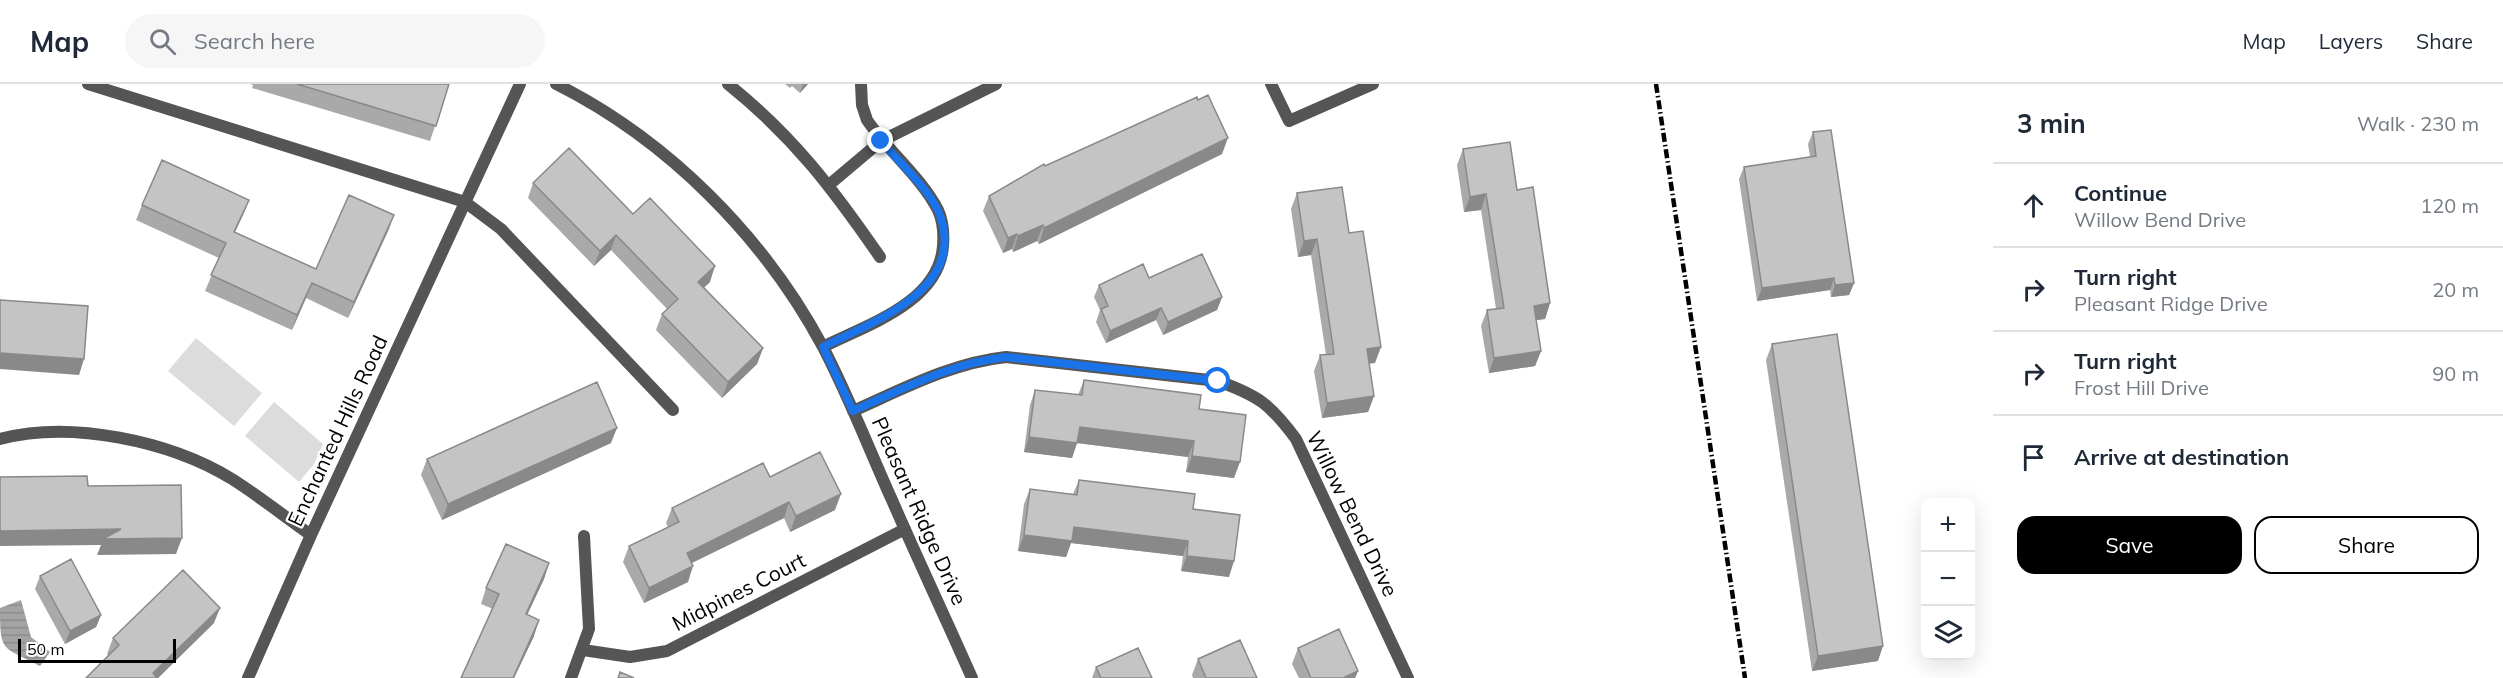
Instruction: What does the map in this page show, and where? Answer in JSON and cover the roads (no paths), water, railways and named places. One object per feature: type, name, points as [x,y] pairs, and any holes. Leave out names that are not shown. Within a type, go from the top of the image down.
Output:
[{"type":"street","points":[[88,84],[465,202],[501,229],[673,410]]},
{"type":"street","name":"Enchanted Hills Road","points":[[248,678],[311,535],[520,84]]},
{"type":"street","name":"Pleasant Ridge Drive","points":[[556,84],[580,96],[644,139],[699,185],[736,223],[779,276],[823,347],[972,678]]},
{"type":"street","points":[[728,84],[792,141],[830,184],[880,257]]},
{"type":"street","points":[[823,347],[901,307],[921,292],[935,275],[943,256],[944,232],[939,212],[881,141],[867,120],[862,105],[861,84]]},
{"type":"street","points":[[830,184],[881,141],[996,84]]},
{"type":"street","points":[[1271,84],[1289,121],[1373,84]]},
{"type":"street","name":"Willow Bend Drive","points":[[853,411],[951,368],[977,360],[1006,357],[1218,381],[1251,393],[1274,410],[1296,439],[1408,678]]},
{"type":"street","points":[[0,439],[47,432],[86,433],[131,440],[178,454],[230,478],[311,535]]},
{"type":"street","name":"Midpines Court","points":[[583,650],[630,657],[667,651],[904,529]]},
{"type":"street","points":[[571,678],[589,629],[584,536]]},
{"type":"railway","points":[[1656,84],[1745,678]]}]
